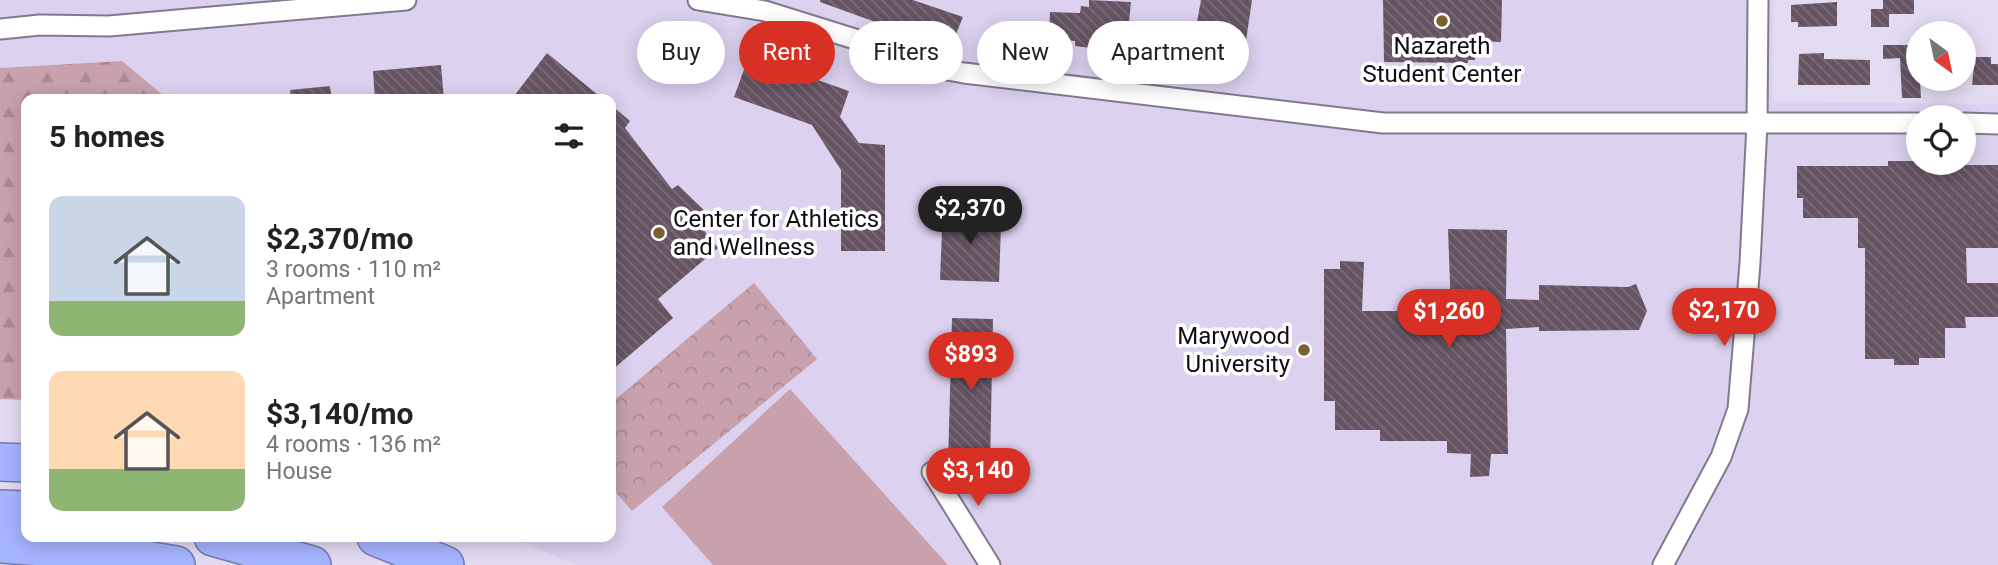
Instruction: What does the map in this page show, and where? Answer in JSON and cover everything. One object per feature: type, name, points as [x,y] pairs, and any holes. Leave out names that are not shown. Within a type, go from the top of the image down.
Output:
[{"type":"highway","points":[[0,461],[21,463]]},
{"type":"highway","points":[[0,509],[21,510]]},
{"type":"highway","points":[[231,542],[312,565]]},
{"type":"highway","points":[[388,542],[445,565]]},
{"type":"highway","points":[[0,544],[85,550],[176,565]]},
{"type":"street","points":[[0,29],[40,24],[108,26],[406,0]]},
{"type":"street","points":[[698,0],[765,11],[942,69],[964,73],[1370,122],[1906,123]]},
{"type":"street","points":[[1663,565],[1721,457],[1738,409],[1749,276],[1757,124],[1758,0]]},
{"type":"street","points":[[1976,123],[1998,124]]},
{"type":"street","points":[[932,472],[990,565]]},
{"type":"shaded area","name":"Marywood University","points":[[0,0],[1773,0],[1773,102],[1998,104],[1998,565],[576,565],[521,542],[616,542],[616,94],[162,94],[122,61],[0,68]]},
{"type":"green space","points":[[122,61],[162,94],[21,94],[21,400],[0,399],[0,68]]},
{"type":"green space","points":[[754,283],[817,359],[632,511],[616,493],[616,399]]},
{"type":"green space","points":[[790,389],[948,565],[713,565],[662,507]]},
{"type":"building","points":[[913,0],[963,17],[961,21],[873,21],[820,2]]},
{"type":"building","points":[[1089,0],[1131,2],[1129,21],[1087,21],[1087,48],[1075,46],[1073,21],[1050,21],[1050,12],[1080,13],[1081,6],[1089,7]]},
{"type":"building","points":[[1201,0],[1252,0],[1249,21],[1197,21]]},
{"type":"building","name":"Nazareth Student Center","points":[[1383,0],[1502,0],[1501,42],[1476,41],[1475,60],[1468,60],[1468,63],[1384,62]]},
{"type":"building","points":[[1883,0],[1914,0],[1914,14],[1889,14],[1889,27],[1871,27],[1871,9],[1883,9]]},
{"type":"building","points":[[1837,2],[1837,26],[1798,27],[1798,22],[1791,22],[1791,5]]},
{"type":"building","points":[[1883,45],[1906,45],[1906,91],[1921,91],[1921,98],[1902,98],[1900,58],[1883,59]]},
{"type":"building","points":[[547,53],[597,94],[516,94]]},
{"type":"building","points":[[1824,53],[1824,59],[1870,60],[1870,85],[1798,85],[1799,54]]},
{"type":"building","points":[[1976,57],[1991,57],[1991,64],[1998,64],[1998,85],[1976,85]]},
{"type":"building","points":[[441,65],[443,94],[375,94],[373,71]]},
{"type":"building","points":[[739,83],[829,84],[849,91],[840,117],[859,143],[885,145],[885,251],[841,251],[841,170],[812,125],[734,97]]},
{"type":"building","points":[[330,86],[331,94],[290,94],[290,90]]},
{"type":"building","name":"Center for Athletics and Wellness","points":[[616,109],[630,121],[625,128],[672,189],[678,185],[704,210],[695,219],[718,248],[658,299],[673,318],[616,367]]},
{"type":"building","points":[[1888,161],[1906,161],[1906,175],[1976,175],[1976,165],[1998,165],[1998,248],[1966,248],[1967,283],[1998,283],[1998,317],[1965,317],[1966,328],[1945,328],[1945,358],[1919,358],[1919,365],[1894,365],[1894,359],[1865,359],[1865,248],[1858,248],[1858,218],[1803,218],[1803,198],[1797,198],[1797,166],[1888,166]]},
{"type":"building","points":[[943,207],[989,209],[988,226],[1001,226],[999,282],[940,280]]},
{"type":"building","points":[[1448,229],[1507,230],[1506,299],[1539,300],[1539,285],[1628,287],[1636,284],[1647,311],[1639,330],[1539,331],[1539,327],[1506,329],[1508,454],[1491,454],[1489,476],[1470,477],[1471,454],[1447,453],[1447,441],[1380,441],[1380,430],[1335,430],[1335,401],[1324,401],[1324,269],[1340,269],[1340,261],[1364,262],[1362,311],[1451,311]]},
{"type":"building","points":[[952,318],[993,319],[990,465],[948,464]]},
{"type":"place","name":"Nazareth Student Center","points":[[1442,21]]},
{"type":"place","name":"Center for Athletics and Wellness","points":[[659,233]]},
{"type":"place","name":"Marywood University","points":[[1304,350]]}]
